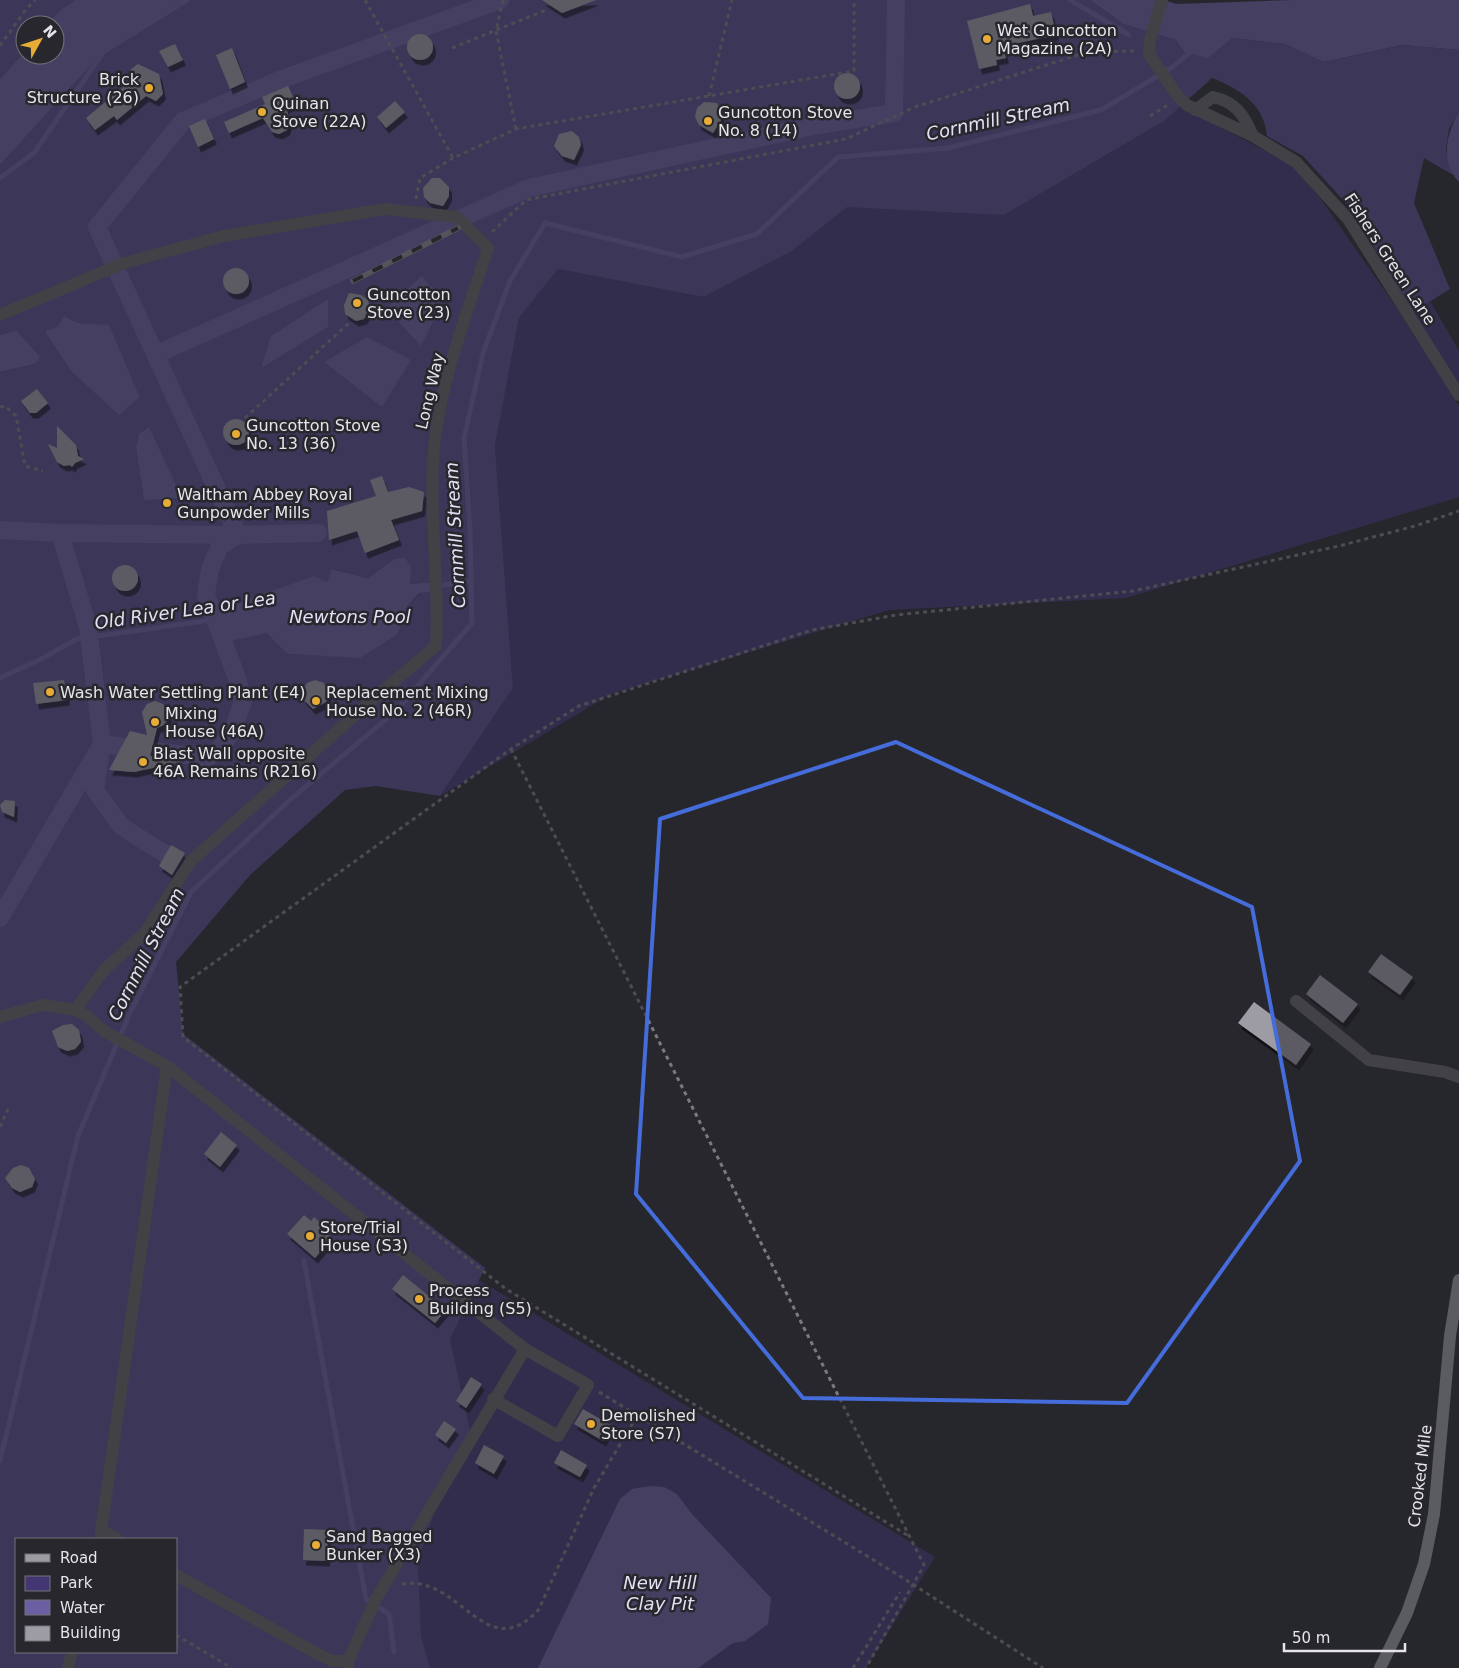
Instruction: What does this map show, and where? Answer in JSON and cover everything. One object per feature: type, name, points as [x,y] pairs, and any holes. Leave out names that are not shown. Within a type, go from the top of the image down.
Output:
[{"type":"main road","name":"Crooked Mile","points":[[1380,1668],[1407,1613],[1424,1564],[1434,1514],[1450,1336],[1459,1280]]},
{"type":"street","name":"Fishers Green Lane","points":[[1162,0],[1148,46],[1149,54],[1178,96],[1196,110],[1253,136],[1296,162],[1348,219],[1459,395]]},
{"type":"street","points":[[1196,110],[1213,97],[1226,100],[1236,106],[1245,118],[1253,136]]},
{"type":"street","points":[[0,315],[124,263],[224,236],[385,209],[461,220],[483,240]]},
{"type":"street","name":"Long Way","points":[[75,1010],[105,968],[144,934],[191,861],[372,700],[436,646],[438,610],[432,498],[435,437],[451,365],[488,248],[483,240]]},
{"type":"street","points":[[1296,1001],[1369,1060],[1445,1072],[1459,1077]]},
{"type":"street","points":[[0,1017],[43,1005],[75,1010],[118,1038],[167,1066],[525,1349],[588,1385],[558,1436],[493,1399]]},
{"type":"street","points":[[101,1535],[167,1066]]},
{"type":"street","points":[[178,1576],[312,1651],[332,1661],[348,1664],[374,1603],[493,1399],[525,1349]]},
{"type":"street","points":[[68,1668],[72,1653]]},
{"type":"path","points":[[0,46],[35,0]]},
{"type":"path","points":[[365,0],[392,45],[453,158]]},
{"type":"path","points":[[503,0],[496,31],[516,129]]},
{"type":"path","points":[[709,96],[732,0]]},
{"type":"path","points":[[414,212],[420,178],[453,158],[516,129],[854,71],[854,0]]},
{"type":"path","points":[[452,48],[546,10]]},
{"type":"path","points":[[483,240],[526,200],[846,139],[915,107],[1087,52],[1134,51]]},
{"type":"path","points":[[1150,116],[1178,96]]},
{"type":"path","points":[[245,418],[349,323]]},
{"type":"path","points":[[0,407],[5,406],[16,416],[25,466],[43,472]]},
{"type":"path","points":[[907,1535],[506,1289],[183,1037],[180,987],[511,748],[580,706],[812,630],[896,615],[1133,591],[1339,546],[1415,526],[1459,511]]},
{"type":"path","points":[[511,748],[907,1535],[924,1565],[866,1668]]},
{"type":"path","points":[[0,1128],[10,1106]]},
{"type":"path","points":[[588,1385],[913,1585],[1043,1668]]},
{"type":"path","points":[[517,1631],[529,1622],[538,1609],[594,1488],[638,1416]]},
{"type":"path","points":[[395,1587],[404,1584],[425,1585],[439,1590],[487,1630],[510,1632]]},
{"type":"path","points":[[853,1668],[900,1592]]},
{"type":"path","points":[[178,1636],[223,1666],[232,1668]]},
{"type":"highlighted area","points":[[896,742],[1252,907],[1300,1161],[1127,1403],[803,1398],[636,1194],[660,819]]},
{"type":"green space","points":[[1179,106],[1291,164],[1320,198],[1396,307],[1459,406],[1459,497],[1126,598],[889,610],[611,694],[440,796],[513,688],[495,446],[519,318],[558,269],[703,297],[844,204],[1004,215],[1164,121]]},
{"type":"green space","points":[[1430,301],[1459,351],[1459,389],[1411,313]]},
{"type":"green space","points":[[479,1280],[935,1557],[866,1668],[430,1668],[421,1635],[418,1561],[439,1499],[470,1430],[450,1339]]},
{"type":"shaded area","points":[[0,0],[75,0],[56,15],[15,15],[15,62],[0,79]]},
{"type":"shaded area","points":[[183,0],[1090,0],[1123,24],[1176,40],[1184,52],[1232,38],[1285,44],[1324,62],[1404,45],[1459,50],[1459,112],[1449,129],[1446,149],[1453,175],[1424,158],[1414,203],[1450,289],[1411,313],[1354,212],[1303,156],[1267,136],[1261,115],[1249,99],[1232,87],[1212,78],[1164,121],[1004,215],[847,207],[793,250],[703,297],[558,269],[519,318],[495,446],[513,688],[440,796],[376,786],[345,790],[250,875],[176,962],[183,1034],[485,1268],[450,1339],[470,1430],[439,1499],[418,1561],[421,1635],[430,1668],[0,1668],[0,372],[35,364],[16,330],[0,335],[0,165],[104,51]],"holes":[[[64,316],[79,323],[109,326],[140,397],[119,414],[71,371],[44,331],[57,327]],[[136,448],[182,498],[144,499]],[[394,559],[410,584],[433,582],[408,605],[398,634],[360,657],[289,654],[266,633],[327,582],[333,569],[368,578]]]},
{"type":"water","points":[[75,0],[183,0],[104,51],[0,165],[0,79],[15,62],[15,65],[65,65],[65,15],[56,15]]},
{"type":"water","points":[[1090,0],[1164,0],[1176,4],[1292,0],[1459,0],[1459,50],[1403,45],[1324,62],[1285,44],[1232,38],[1208,58],[1184,52],[1176,40],[1123,24]]},
{"type":"water","points":[[1459,112],[1459,182],[1449,165],[1447,147],[1454,120]]},
{"type":"water","points":[[422,276],[443,301],[421,346],[386,308]]},
{"type":"water","points":[[328,299],[328,327],[261,368],[271,336]]},
{"type":"water","points":[[64,316],[79,323],[109,325],[140,397],[119,415],[71,371],[44,331],[57,327]]},
{"type":"water","points":[[16,330],[40,357],[35,364],[0,372],[0,335]]},
{"type":"water","points":[[367,337],[411,360],[382,407],[324,362]]},
{"type":"water","points":[[149,427],[182,498],[144,500],[136,448],[139,434]]},
{"type":"water","name":"Newtons Pool","points":[[405,558],[411,567],[410,584],[433,582],[433,591],[420,593],[408,605],[398,634],[360,658],[288,654],[266,633],[225,642],[218,610],[314,576],[327,582],[332,569],[368,578],[394,559]]},
{"type":"water","name":"New Hill Clay Pit","points":[[651,1486],[664,1487],[677,1494],[691,1513],[771,1598],[768,1624],[745,1641],[733,1643],[698,1668],[538,1668],[620,1499],[632,1489]]},
{"type":"building","points":[[542,0],[596,0],[562,13]]},
{"type":"building","points":[[1030,4],[1033,16],[1051,12],[1056,35],[1003,46],[1006,58],[996,60],[997,65],[979,69],[967,21]]},
{"type":"building","points":[[420,34],[429,38],[433,47],[429,56],[420,60],[411,56],[407,47],[411,38]]},
{"type":"building","points":[[175,44],[183,60],[168,67],[159,51]]},
{"type":"building","points":[[232,48],[245,82],[230,89],[216,55]]},
{"type":"building","points":[[138,64],[159,74],[163,94],[156,101],[146,96],[117,120],[114,116],[95,130],[86,118],[132,80],[130,70]]},
{"type":"building","points":[[847,73],[856,77],[860,86],[856,95],[847,99],[838,95],[834,86],[838,77]]},
{"type":"building","name":"Quinan Stove (22A)","points":[[288,86],[296,103],[286,108],[290,120],[287,130],[279,134],[272,132],[263,118],[229,133],[224,122],[265,104],[262,97]]},
{"type":"building","points":[[395,101],[405,112],[386,128],[377,117]]},
{"type":"building","name":"Guncotton Stove No. 8 (14)","points":[[704,102],[717,103],[721,111],[721,120],[713,133],[699,125],[695,117],[697,108]]},
{"type":"building","points":[[205,119],[214,139],[198,147],[189,126]]},
{"type":"building","points":[[572,131],[579,137],[581,145],[574,160],[562,156],[554,146],[559,134]]},
{"type":"building","points":[[432,178],[440,178],[449,187],[449,196],[443,206],[430,203],[424,197],[423,188]]},
{"type":"building","points":[[236,268],[245,272],[249,281],[245,290],[236,294],[227,290],[223,281],[227,272]]},
{"type":"building","name":"Guncotton Stove (23)","points":[[349,293],[361,295],[368,300],[370,309],[364,319],[356,321],[345,314],[344,305]]},
{"type":"building","points":[[37,389],[48,403],[36,413],[30,413],[21,401]]},
{"type":"building","name":"Guncotton Stove No. 13 (36)","points":[[236,419],[245,423],[249,432],[245,441],[236,445],[227,441],[223,432],[227,423]]},
{"type":"building","points":[[57,426],[76,445],[78,456],[84,459],[75,463],[72,467],[70,465],[64,466],[57,462],[48,444],[57,448]]},
{"type":"building","points":[[382,476],[388,492],[409,487],[424,492],[422,511],[391,520],[399,540],[365,553],[357,531],[329,540],[327,511],[376,496],[370,480]]},
{"type":"building","points":[[125,565],[134,569],[138,578],[134,587],[125,591],[116,587],[112,578],[116,569]]},
{"type":"building","name":"Wash Water Settling Plant (E4)","points":[[64,680],[67,700],[36,704],[33,683]]},
{"type":"building","name":"Replacement Mixing House No. 2 (46R)","points":[[315,680],[324,683],[329,694],[326,702],[313,709],[303,699],[302,691],[307,683]]},
{"type":"building","points":[[155,701],[163,704],[169,715],[166,724],[157,728],[150,756],[180,762],[134,772],[109,770],[130,731],[147,735],[142,712],[147,704]]},
{"type":"building","points":[[5,800],[15,801],[14,817],[2,812],[0,805]]},
{"type":"building","points":[[171,845],[185,853],[172,875],[159,866]]},
{"type":"building","points":[[1381,954],[1413,977],[1400,995],[1368,972]]},
{"type":"building","points":[[1320,975],[1358,1004],[1343,1023],[1306,994]]},
{"type":"building","points":[[1254,1002],[1311,1044],[1296,1065],[1238,1023]]},
{"type":"building","points":[[72,1024],[79,1030],[81,1042],[75,1049],[67,1051],[58,1047],[52,1031],[63,1025]]},
{"type":"building","points":[[221,1132],[237,1145],[220,1167],[204,1154]]},
{"type":"building","points":[[21,1165],[29,1168],[35,1179],[32,1187],[20,1192],[12,1188],[5,1178],[13,1168]]},
{"type":"building","name":"Store/Trial House (S3)","points":[[304,1215],[311,1221],[314,1217],[326,1228],[323,1231],[332,1238],[315,1258],[287,1234]]},
{"type":"building","name":"Process Building (S5)","points":[[403,1275],[446,1310],[435,1323],[392,1289]]},
{"type":"building","points":[[471,1377],[482,1384],[466,1408],[456,1401]]},
{"type":"building","name":"Demolished Store (S7)","points":[[583,1409],[612,1426],[603,1441],[574,1424]]},
{"type":"building","points":[[444,1421],[456,1429],[446,1443],[435,1435]]},
{"type":"building","points":[[484,1445],[504,1456],[494,1474],[475,1463]]},
{"type":"building","points":[[561,1450],[587,1465],[580,1477],[554,1463]]},
{"type":"building","name":"Sand Bagged Bunker (X3)","points":[[304,1529],[328,1530],[327,1561],[303,1560]]},
{"type":"waterway","points":[[0,178],[34,153],[104,51],[187,0]]},
{"type":"waterway","points":[[318,533],[238,535],[97,227],[183,121],[277,81],[500,0]]},
{"type":"waterway","points":[[157,354],[529,188],[818,125],[894,113],[896,0]]},
{"type":"waterway","points":[[1070,0],[1129,35]]},
{"type":"waterway","name":"Cornmill Stream","points":[[0,1461],[78,1136],[129,1015],[191,892],[291,799],[396,711],[472,623],[470,531],[464,438],[483,353],[510,281],[545,223],[682,257],[757,234],[838,157],[948,148],[1101,110],[1171,68],[1193,50]]},
{"type":"waterway","points":[[0,530],[60,533],[238,535]]},
{"type":"waterway","points":[[60,533],[88,627],[102,744],[208,758],[219,750],[233,730],[243,701],[237,678],[206,595],[210,569],[220,546],[238,535]]},
{"type":"waterway","name":"Old River Lea or Lea","points":[[437,586],[471,581]]},
{"type":"waterway","name":"Old River Lea or Lea","points":[[0,678],[41,659],[77,639],[226,618]]},
{"type":"waterway","points":[[0,918],[102,744],[95,790],[121,826],[165,854]]},
{"type":"waterway","points":[[304,1261],[366,1599],[389,1614],[394,1652]]},
{"type":"railway","points":[[353,281],[458,228]]},
{"type":"place","name":"Wet Guncotton Magazine (2A)","points":[[987,39]]},
{"type":"place","name":"Brick Structure (26)","points":[[149,88]]},
{"type":"place","name":"Quinan Stove (22A)","points":[[262,112]]},
{"type":"place","name":"Guncotton Stove No. 8 (14)","points":[[708,121]]},
{"type":"place","name":"Guncotton Stove (23)","points":[[357,303]]},
{"type":"place","name":"Guncotton Stove No. 13 (36)","points":[[236,434]]},
{"type":"place","name":"Waltham Abbey Royal Gunpowder Mills","points":[[167,503]]},
{"type":"place","name":"Wash Water Settling Plant (E4)","points":[[50,692]]},
{"type":"place","name":"Replacement Mixing House No. 2 (46R)","points":[[316,701]]},
{"type":"place","name":"Mixing House (46A)","points":[[155,722]]},
{"type":"place","name":"Blast Wall opposite 46A Remains (R216)","points":[[143,762]]},
{"type":"place","name":"Store/Trial House (S3)","points":[[310,1236]]},
{"type":"place","name":"Process Building (S5)","points":[[419,1299]]},
{"type":"place","name":"Demolished Store (S7)","points":[[591,1424]]},
{"type":"place","name":"Sand Bagged Bunker (X3)","points":[[316,1545]]}]
